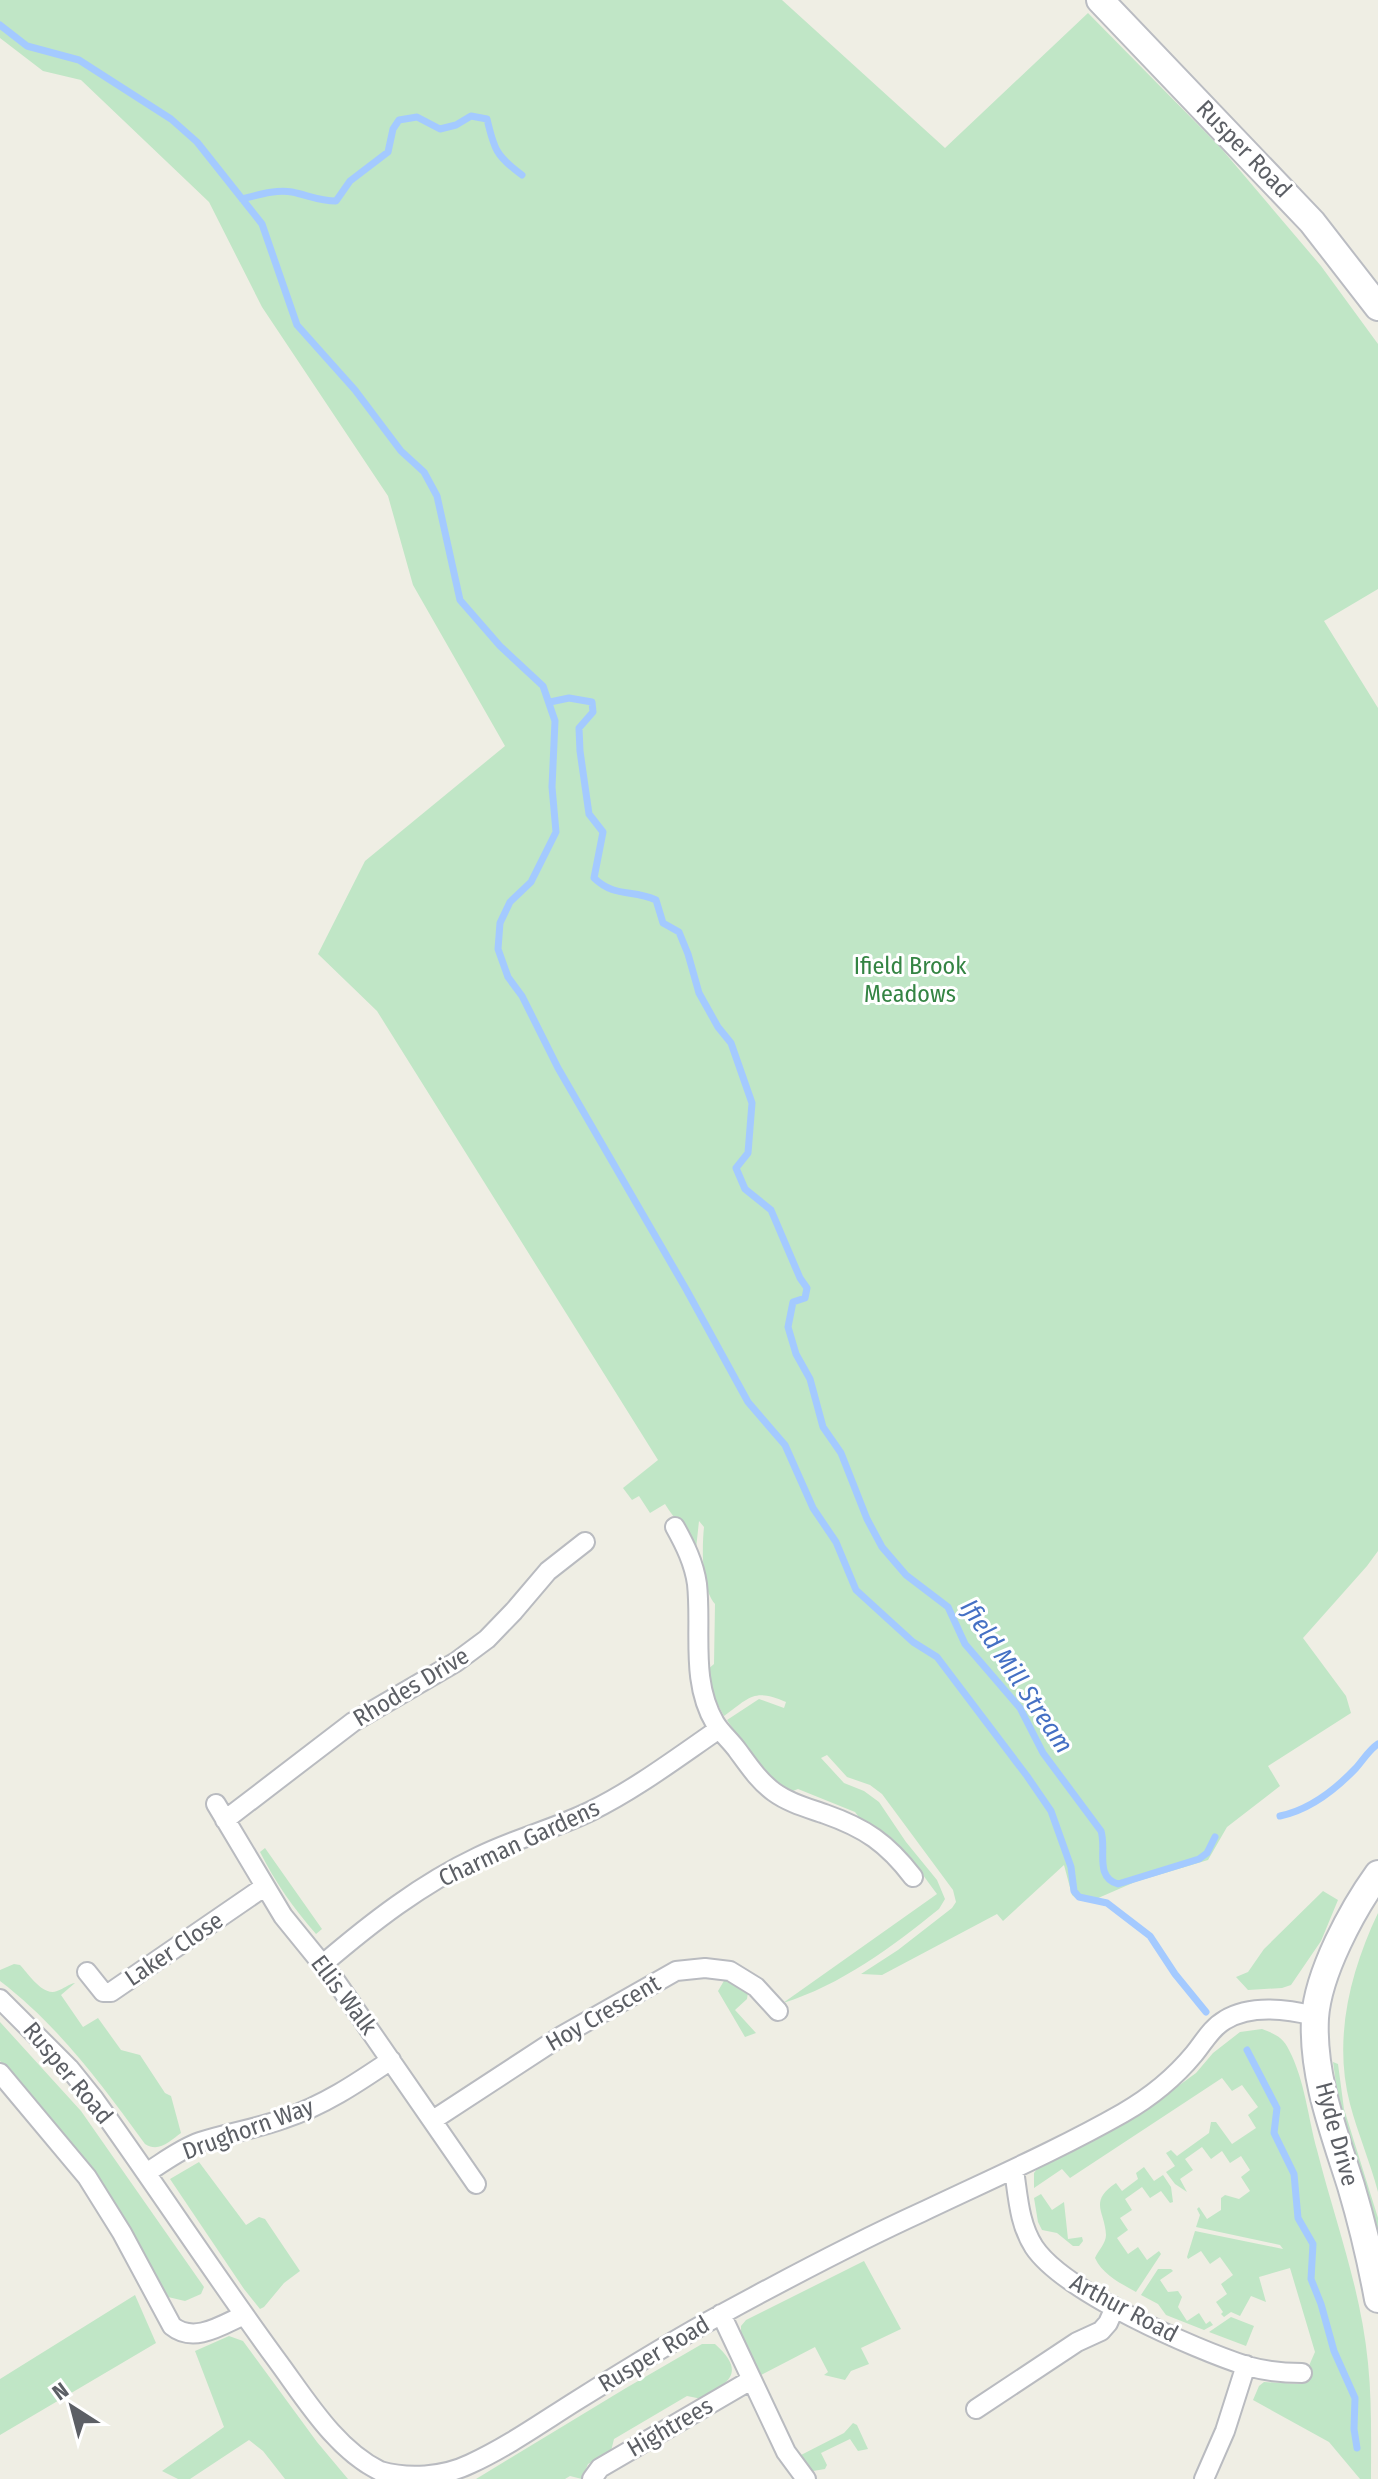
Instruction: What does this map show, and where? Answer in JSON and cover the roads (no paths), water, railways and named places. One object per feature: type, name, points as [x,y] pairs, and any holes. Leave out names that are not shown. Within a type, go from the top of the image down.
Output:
[{"type":"street","name":"Rusper Road","points":[[1100,0],[1312,222],[1378,307]]},
{"type":"street","points":[[675,1527],[685,1545],[696,1581],[700,1679],[706,1704],[719,1729],[756,1777],[776,1794],[852,1824],[876,1837],[913,1877]]},
{"type":"street","name":"Rhodes Drive","points":[[221,1812],[353,1722],[456,1662],[487,1639],[548,1571],[585,1542]]},
{"type":"street","name":"Charman Gardens","points":[[323,1964],[378,1918],[446,1874],[479,1856],[621,1795],[719,1729]]},
{"type":"street","name":"Ellis Walk","points":[[221,1812],[264,1887],[301,1940],[323,1964],[476,2184]]},
{"type":"street","points":[[1315,2016],[1320,1990],[1339,1942],[1357,1905],[1378,1874]]},
{"type":"street","name":"Laker Close","points":[[87,1972],[103,1992],[111,1992],[264,1887]]},
{"type":"street","name":"Hoy Crescent","points":[[433,2120],[563,2035],[676,1971],[705,1968],[730,1971],[756,1987],[778,2011]]},
{"type":"street","name":"Rusper Road","points":[[0,1999],[69,2068],[312,2409],[340,2441],[381,2472],[418,2479],[445,2474],[470,2464],[721,2314],[834,2254],[1014,2170],[1126,2112],[1152,2094],[1193,2054],[1210,2031],[1226,2019],[1264,2009],[1291,2010],[1315,2016]]},
{"type":"street","name":"Hyde Drive","points":[[1315,2016],[1315,2043],[1322,2087],[1364,2236],[1378,2299]]},
{"type":"street","name":"Drughorn Way","points":[[146,2173],[200,2142],[259,2127],[311,2108],[391,2060]]},
{"type":"street","points":[[0,2073],[87,2177],[122,2233],[172,2326],[186,2334],[194,2334],[244,2315]]},
{"type":"street","name":"Arthur Road","points":[[1014,2170],[1023,2225],[1036,2250],[1049,2265],[1067,2278],[1166,2333],[1246,2365],[1302,2373]]},
{"type":"street","points":[[976,2409],[1077,2342],[1101,2331],[1115,2307]]},
{"type":"street","points":[[721,2314],[786,2452],[806,2479]]},
{"type":"street","points":[[1204,2479],[1225,2431],[1246,2365]]},
{"type":"street","name":"Hightrees","points":[[592,2479],[600,2468],[751,2380]]},
{"type":"waterway","points":[[0,25],[27,46],[79,60],[171,119],[197,142],[262,224],[297,325],[355,390],[401,451],[424,472],[437,496],[460,600],[500,646],[543,686],[555,721],[552,787],[556,832],[531,882],[510,902],[500,923],[498,949],[508,977],[522,996],[558,1068],[748,1402],[785,1445],[813,1508],[836,1542],[856,1590],[913,1642],[937,1657],[1027,1776],[1051,1811],[1071,1867],[1074,1891],[1079,1897],[1107,1903],[1150,1936],[1175,1974],[1206,2012]]},
{"type":"waterway","points":[[242,199],[286,191],[336,201],[350,181],[388,152],[393,129],[399,120],[417,117],[440,129],[456,125],[471,116],[487,119],[497,151],[522,175]]},
{"type":"waterway","name":"Ifield Mill Stream","points":[[550,702],[569,698],[592,702],[593,712],[579,728],[589,814],[603,832],[594,878],[617,891],[656,900],[663,923],[679,932],[699,993],[731,1043],[752,1103],[748,1153],[736,1168],[745,1189],[771,1210],[807,1288],[805,1298],[793,1302],[788,1327],[796,1354],[810,1379],[823,1427],[841,1453],[867,1519],[882,1547],[906,1575],[948,1607],[965,1644],[1020,1708],[1043,1753],[1101,1831],[1104,1869],[1111,1880],[1118,1884],[1199,1859],[1207,1853],[1215,1837]]},
{"type":"waterway","name":"Ifield Mill Stream","points":[[1280,1816],[1312,1804],[1331,1791],[1378,1744]]},
{"type":"waterway","points":[[1247,2050],[1277,2108],[1274,2133],[1294,2174],[1298,2218],[1313,2244],[1311,2279],[1334,2351],[1355,2398],[1357,2448]]},
{"type":"park label","name":"Ifield Brook Meadows","points":[[910,980]]}]
